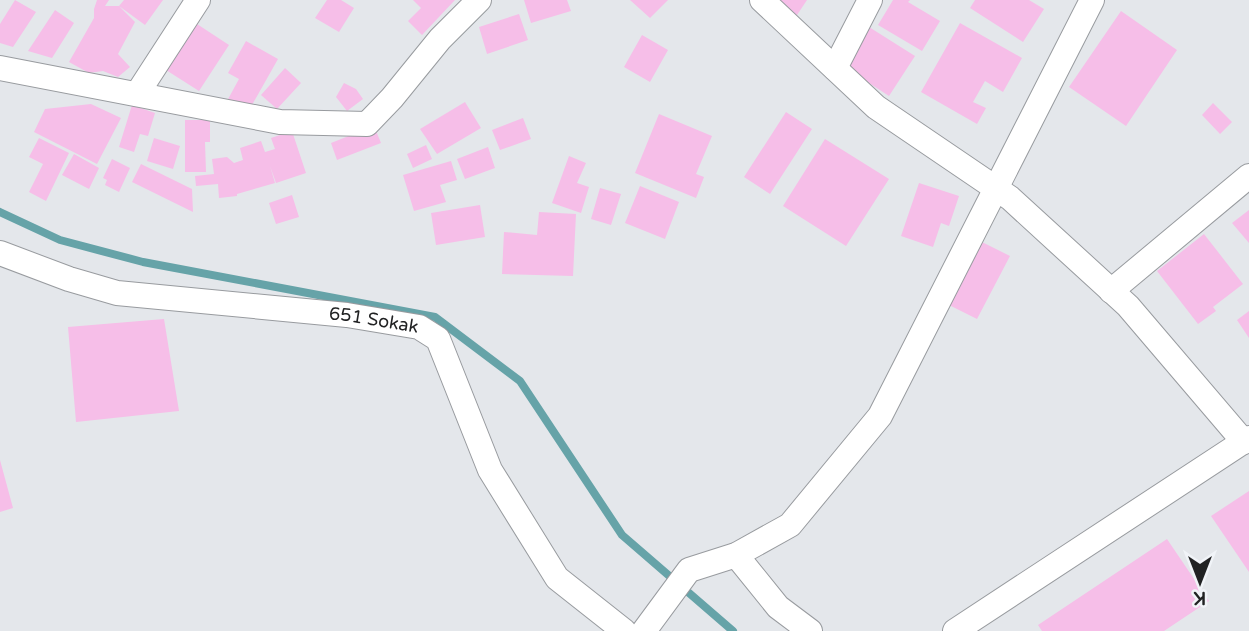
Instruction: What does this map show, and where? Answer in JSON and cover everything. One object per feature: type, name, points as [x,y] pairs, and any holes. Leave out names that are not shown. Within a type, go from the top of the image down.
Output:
[{"type":"street","points":[[137,94],[198,0]]},
{"type":"street","points":[[0,68],[280,122],[367,124],[392,98],[440,38],[479,0]]},
{"type":"street","points":[[762,0],[876,107],[1010,198],[1128,306],[1246,440],[955,631]]},
{"type":"street","points":[[835,68],[870,0]]},
{"type":"street","points":[[644,631],[688,570],[736,555],[790,525],[880,416],[1093,0]]},
{"type":"street","points":[[1111,291],[1249,176]]},
{"type":"street","name":"651 Sokak","points":[[0,253],[69,279],[117,293],[347,315],[419,327],[438,339],[490,470],[557,578],[624,631]]},
{"type":"street","points":[[736,555],[778,607],[810,631]]},
{"type":"building","points":[[15,0],[36,12],[13,47],[0,43],[0,24]]},
{"type":"building","points":[[97,0],[109,0],[105,6],[119,6],[135,22],[118,54],[130,67],[118,77],[103,71],[89,73],[69,62],[94,18]]},
{"type":"building","points":[[124,0],[163,0],[145,25],[119,6]]},
{"type":"building","points":[[327,0],[341,0],[354,8],[339,32],[315,18]]},
{"type":"building","points":[[413,0],[455,0],[422,35],[408,21],[421,8]]},
{"type":"building","points":[[524,0],[567,0],[571,11],[531,23]]},
{"type":"building","points":[[630,0],[668,0],[650,18]]},
{"type":"building","points":[[769,0],[807,0],[795,18]]},
{"type":"building","points":[[893,0],[910,0],[908,2],[940,21],[922,51],[878,25]]},
{"type":"building","points":[[975,0],[1029,0],[1044,9],[1023,42],[970,8]]},
{"type":"building","points":[[55,10],[74,23],[52,58],[28,51]]},
{"type":"building","points":[[1121,11],[1177,50],[1126,126],[1069,87]]},
{"type":"building","points":[[519,14],[528,40],[487,54],[479,27]]},
{"type":"building","points":[[960,23],[1022,58],[1003,92],[985,81],[973,102],[986,108],[977,124],[921,92]]},
{"type":"building","points":[[197,24],[229,45],[199,91],[166,70]]},
{"type":"building","points":[[869,27],[915,56],[889,96],[843,66]]},
{"type":"building","points":[[642,35],[668,50],[650,82],[624,67]]},
{"type":"building","points":[[246,41],[278,59],[248,112],[227,101],[239,79],[228,73]]},
{"type":"building","points":[[285,68],[301,83],[277,109],[261,95]]},
{"type":"building","points":[[344,83],[356,89],[363,99],[347,111],[336,97]]},
{"type":"building","points":[[465,102],[481,128],[437,154],[420,129]]},
{"type":"building","points":[[1213,103],[1232,122],[1220,134],[1202,115]]},
{"type":"building","points":[[91,104],[121,118],[97,164],[34,132],[45,109]]},
{"type":"building","points":[[132,105],[155,113],[148,136],[140,134],[134,152],[119,147]]},
{"type":"building","points":[[786,112],[812,129],[770,194],[744,177]]},
{"type":"building","points":[[659,114],[712,136],[696,174],[704,177],[696,198],[635,173]]},
{"type":"building","points":[[523,118],[531,139],[500,150],[492,130]]},
{"type":"building","points":[[185,120],[210,120],[210,142],[205,142],[206,172],[185,172]]},
{"type":"building","points":[[374,126],[381,143],[337,160],[331,143]]},
{"type":"building","points":[[292,131],[306,173],[276,183],[270,166],[275,183],[237,196],[219,198],[218,184],[196,186],[195,176],[214,174],[212,159],[227,157],[234,163],[243,160],[240,148],[261,141],[265,152],[275,149],[271,138]]},
{"type":"building","points":[[39,138],[69,153],[46,201],[29,192],[43,164],[29,157]]},
{"type":"building","points":[[154,138],[180,146],[173,169],[147,161]]},
{"type":"building","points":[[825,139],[889,179],[846,246],[783,206]]},
{"type":"building","points":[[426,145],[432,159],[413,168],[407,154]]},
{"type":"building","points":[[488,147],[495,168],[465,179],[457,159]]},
{"type":"building","points":[[74,154],[99,168],[89,189],[62,175]]},
{"type":"building","points":[[569,156],[586,163],[577,183],[589,187],[581,213],[552,203]]},
{"type":"building","points":[[112,159],[130,168],[119,192],[105,185],[107,180],[103,178]]},
{"type":"building","points":[[451,161],[457,180],[440,185],[446,202],[414,211],[403,175]]},
{"type":"building","points":[[141,164],[192,189],[193,212],[132,182]]},
{"type":"building","points":[[919,183],[959,196],[949,226],[941,223],[933,247],[901,236]]},
{"type":"building","points":[[640,186],[679,202],[665,239],[625,223]]},
{"type":"building","points":[[600,188],[621,194],[611,225],[591,219]]},
{"type":"building","points":[[292,195],[299,217],[276,224],[269,203]]},
{"type":"building","points":[[480,205],[485,237],[436,245],[431,213]]},
{"type":"building","points":[[1249,210],[1249,243],[1232,223]]},
{"type":"building","points":[[539,212],[576,214],[573,276],[502,274],[504,232],[537,235]]},
{"type":"building","points":[[1204,234],[1243,284],[1213,307],[1216,311],[1198,324],[1157,271]]},
{"type":"building","points":[[980,241],[1010,256],[977,319],[947,304]]},
{"type":"building","points":[[1249,311],[1249,338],[1237,320]]},
{"type":"building","points":[[164,319],[179,411],[76,422],[68,327]]},
{"type":"building","points":[[0,460],[13,508],[0,512]]},
{"type":"building","points":[[1249,491],[1249,572],[1211,516]]},
{"type":"building","points":[[1167,539],[1209,601],[1164,631],[1042,631],[1038,625]]},
{"type":"waterway","points":[[0,212],[60,240],[143,262],[435,317],[520,381],[622,535],[733,631]]}]
